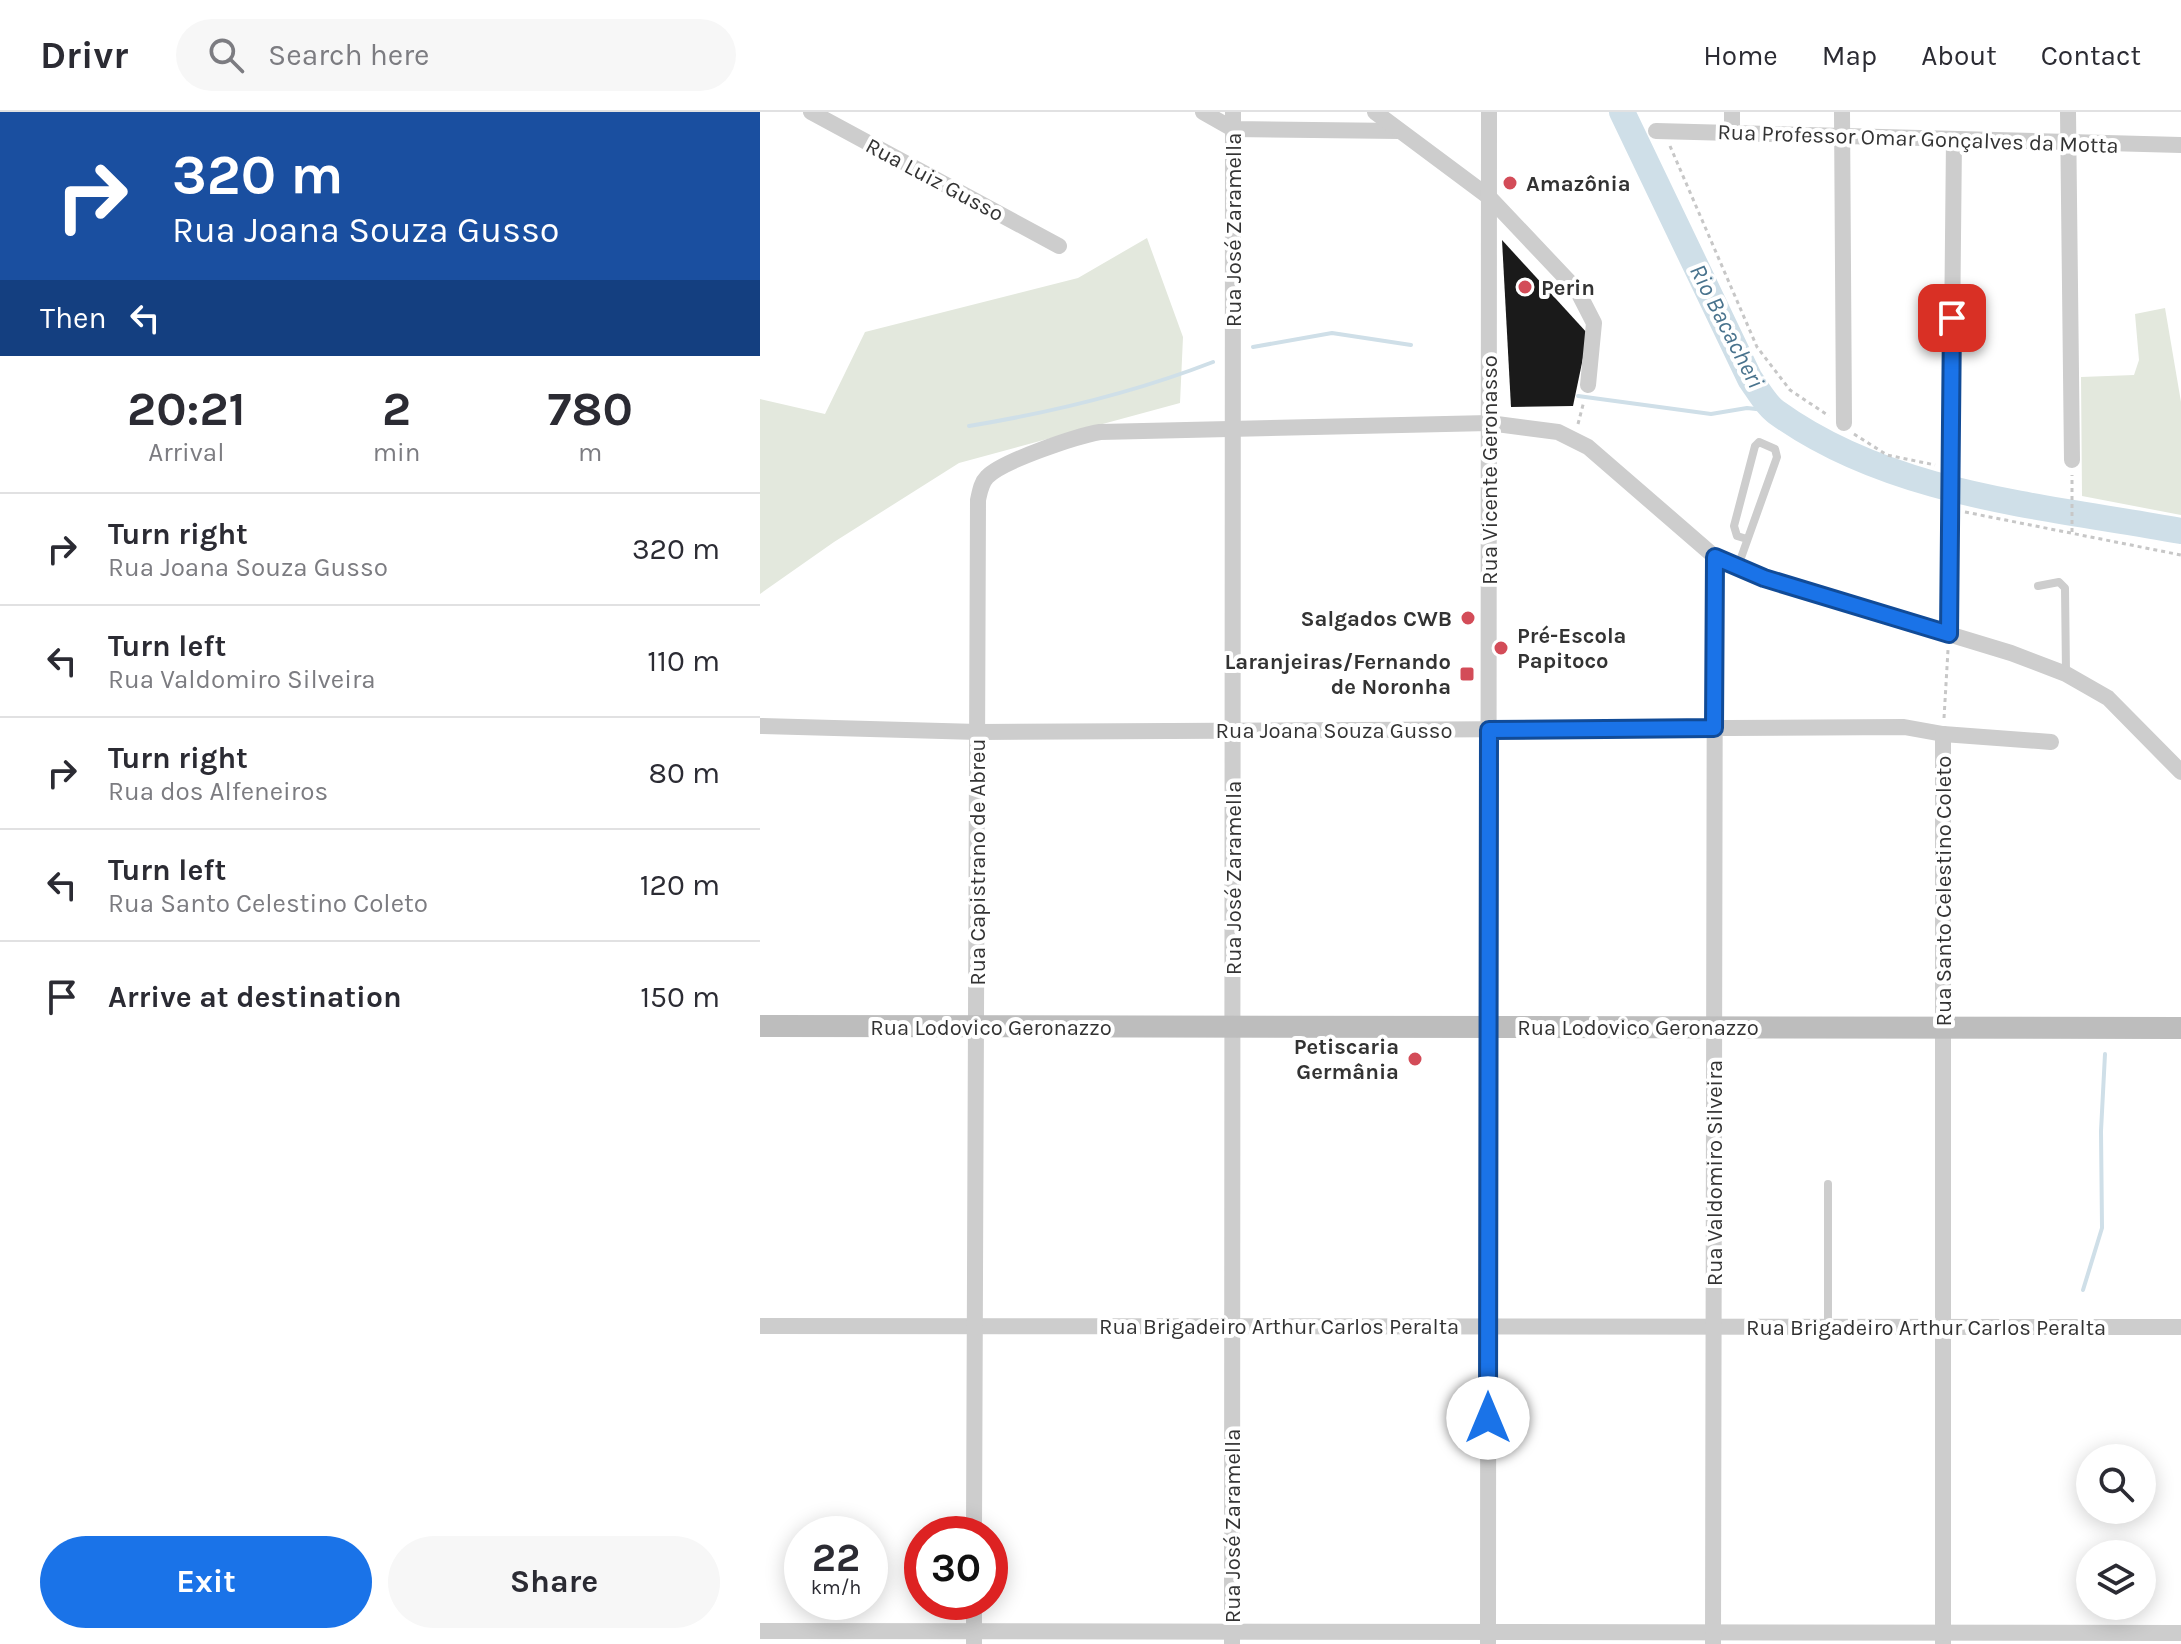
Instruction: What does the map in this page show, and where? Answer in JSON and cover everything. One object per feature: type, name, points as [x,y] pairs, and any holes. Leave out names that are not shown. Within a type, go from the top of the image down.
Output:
[{"type":"main road","name":"Rua Lodovico Geronazzo","points":[[760,1026],[2181,1028]]},
{"type":"street","name":"Rua Luiz Gusso","points":[[811,112],[1059,246]]},
{"type":"street","points":[[1203,112],[1233,120],[1399,131]]},
{"type":"street","points":[[1375,112],[1489,197],[1560,271],[1588,307],[1595,337],[1588,385]]},
{"type":"street","name":"Rua Vicente Geronasso","points":[[1488,1638],[1489,112]]},
{"type":"street","points":[[1732,112],[1732,133]]},
{"type":"street","points":[[1842,112],[1844,423]]},
{"type":"street","points":[[2068,112],[2072,460]]},
{"type":"street","name":"Rua José Zaramella","points":[[1232,1638],[1233,120]]},
{"type":"street","name":"Rua Professor Omar Gonçalves da Motta","points":[[1656,131],[2181,145]]},
{"type":"street","points":[[1949,634],[1954,139]]},
{"type":"street","points":[[1233,429],[1489,423],[1539,427],[1574,438],[1715,557],[1737,569],[1949,634],[2066,674],[2108,698],[2181,772]]},
{"type":"street","name":"Rua Capistrano de Abreu","points":[[974,1516],[978,500],[985,479],[1002,467],[1086,435],[1233,429]]},
{"type":"street","name":"Rua Valdomiro Silveira","points":[[1713,1638],[1715,557]]},
{"type":"street","name":"Rua Joana Souza Gusso","points":[[760,726],[978,732],[1904,727],[1943,734],[2051,742]]},
{"type":"street","name":"Rua Santo Celestino Coleto","points":[[1943,734],[1943,1638]]},
{"type":"street","name":"Rua Brigadeiro Arthur Carlos Peralta","points":[[760,1326],[2181,1327]]},
{"type":"street","points":[[760,1631],[974,1638],[1943,1638],[2181,1633]]},
{"type":"lane","points":[[1737,569],[1777,457],[1775,449],[1759,442],[1755,446],[1734,526],[1737,536],[1747,539]]},
{"type":"lane","points":[[2038,586],[2059,582],[2065,588],[2066,674]]},
{"type":"lane","points":[[1828,1184],[1828,1327]]},
{"type":"path","points":[[1656,131],[1669,142],[1757,347],[1790,390],[1844,423],[1865,444],[1887,455],[1950,472]]},
{"type":"path","points":[[2072,490],[2072,533]]},
{"type":"path","points":[[1950,504],[2181,555]]},
{"type":"path","name":"Rua Santo Celestino Coleto","points":[[1943,734],[1949,634]]},
{"type":"shaded area","points":[[1147,238],[1183,337],[1180,403],[959,463],[834,542],[760,594],[760,399],[825,414],[865,332],[1078,278]]},
{"type":"shaded area","points":[[2165,308],[2181,402],[2181,515],[2082,496],[2081,377],[2134,375],[2139,360],[2135,314]]},
{"type":"building","name":"Perin","points":[[1502,240],[1588,334],[1573,406],[1511,407]]},
{"type":"waterway","name":"Rio Bacacheri","points":[[1622,112],[1750,379],[1776,412],[1821,440],[1869,463],[1919,480],[2024,505],[2181,531]]},
{"type":"waterway","points":[[1253,347],[1332,333],[1411,345]]},
{"type":"waterway","points":[[969,426],[1093,400],[1213,362]]},
{"type":"waterway","points":[[1578,396],[1711,414],[1747,408],[1774,411]]},
{"type":"waterway","points":[[2083,1290],[2102,1228],[2101,1131],[2105,1054]]},
{"type":"place","name":"Amazônia","points":[[1510,183]]},
{"type":"place","name":"Perin","points":[[1525,287]]},
{"type":"place","name":"Salgados CWB","points":[[1468,618]]},
{"type":"place","name":"Pré-Escola Papitoco","points":[[1501,648]]},
{"type":"place","name":"Laranjeiras/Fernando de Noronha","points":[[1467,674]]},
{"type":"place","name":"Petiscaria Germânia","points":[[1415,1059]]},
{"type":"route","points":[[1488,1418],[1489,730],[1714,728],[1715,557],[1764,578],[1949,634],[1952,318]]}]
